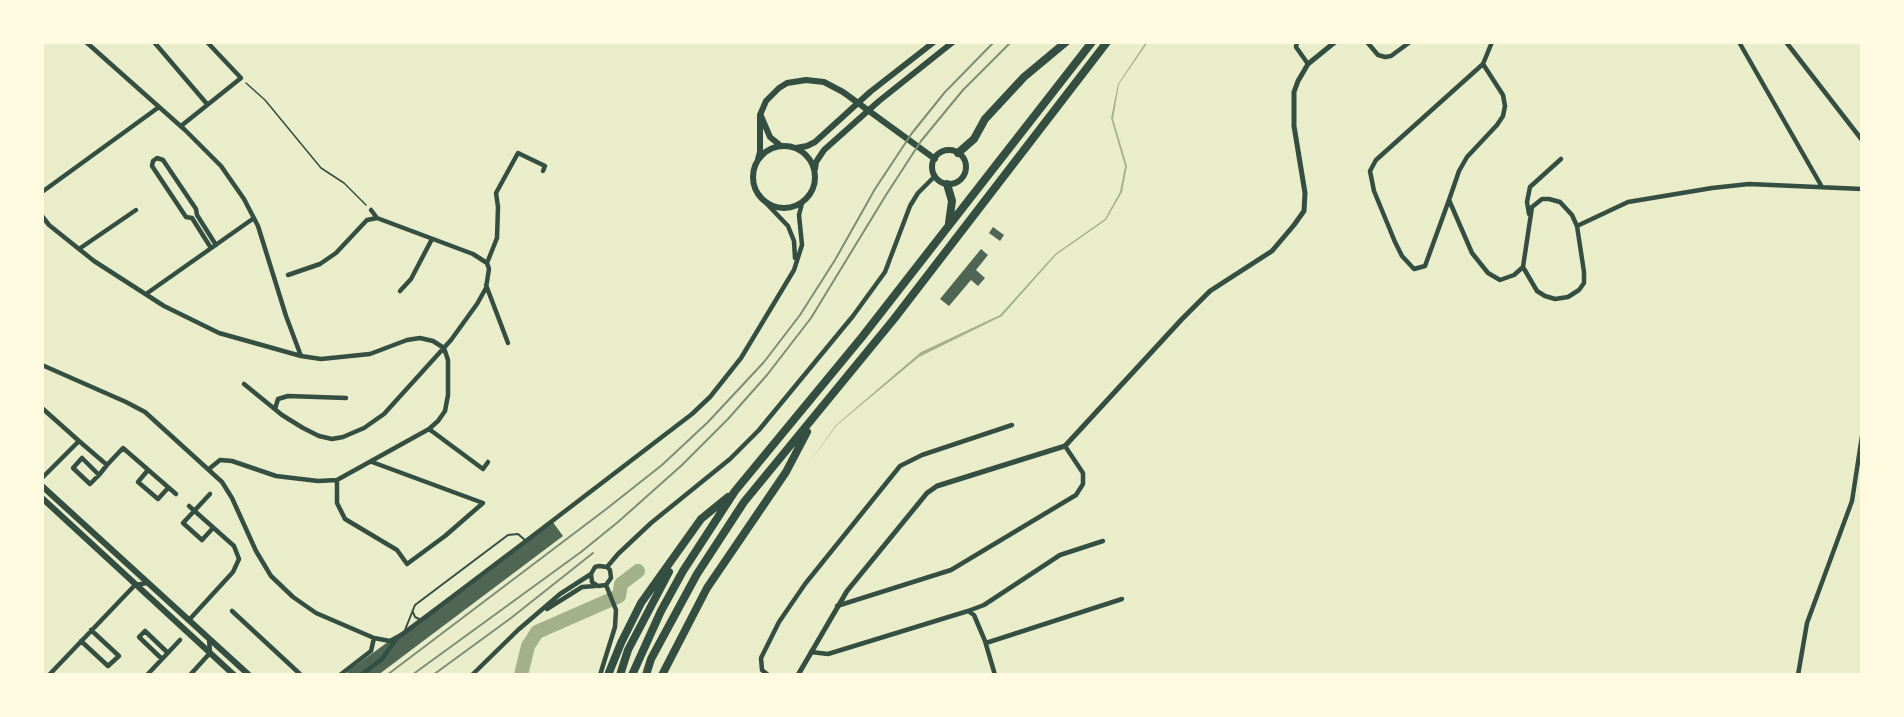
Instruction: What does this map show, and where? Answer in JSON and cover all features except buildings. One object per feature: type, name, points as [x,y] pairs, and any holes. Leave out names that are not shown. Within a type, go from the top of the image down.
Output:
[{"type":"highway","points":[[958,153],[974,139],[985,119],[1024,77],[1066,42]]},
{"type":"highway","points":[[632,675],[639,655],[666,601],[735,491],[856,345],[1092,42]]},
{"type":"highway","points":[[646,675],[651,659],[672,618],[744,502],[814,419],[1107,42]]},
{"type":"highway","points":[[947,184],[952,201],[948,225]]},
{"type":"highway","points":[[662,675],[707,588],[786,472],[814,419]]},
{"type":"highway","points":[[608,675],[641,603],[701,519],[735,491]]},
{"type":"highway","points":[[620,675],[628,650],[682,547]]},
{"type":"main road","points":[[758,159],[769,150],[782,146],[807,147],[815,142],[870,92],[934,42]]},
{"type":"main road","points":[[934,159],[853,98],[833,86],[815,80],[796,81],[779,87],[766,101],[760,116],[760,152],[752,175],[756,191],[767,204],[784,209],[802,203],[812,190],[819,155],[846,129],[879,101],[953,42]]},
{"type":"main road","points":[[760,116],[770,137],[782,146]]},
{"type":"main road","points":[[794,148],[808,158],[814,173]]},
{"type":"main road","points":[[948,150],[958,153],[965,161],[965,173],[958,182],[947,184],[935,177],[934,159],[948,150]]},
{"type":"main road","points":[[42,486],[249,675]]},
{"type":"main road","points":[[42,498],[234,675]]},
{"type":"street","points":[[86,42],[181,126],[221,166],[244,198],[254,218],[301,356]]},
{"type":"street","points":[[154,42],[207,105]]},
{"type":"street","points":[[181,126],[241,78],[230,69],[207,42]]},
{"type":"street","points":[[1297,42],[1296,47],[1308,64]]},
{"type":"street","points":[[798,675],[837,606],[927,493],[937,486],[1065,446],[1182,318],[1210,291],[1272,251],[1304,210],[1305,194],[1294,126],[1294,92],[1308,64],[1335,42]]},
{"type":"street","points":[[1367,42],[1378,55],[1384,57],[1391,56],[1410,42]]},
{"type":"street","points":[[1483,64],[1503,95],[1505,106],[1503,116],[1467,157],[1459,171],[1425,266],[1414,268],[1402,256],[1395,242],[1374,190],[1370,171],[1376,160],[1483,64],[1492,42]]},
{"type":"street","points":[[1739,42],[1822,186]]},
{"type":"street","points":[[1786,42],[1862,140]]},
{"type":"street","points":[[42,192],[159,106]]},
{"type":"street","points":[[487,263],[497,238],[496,193],[518,153],[545,166],[543,171]]},
{"type":"street","points":[[157,158],[163,160],[196,209],[214,246],[192,218],[186,217],[152,166],[153,161],[157,158]]},
{"type":"street","points":[[1530,220],[1527,202],[1530,187],[1561,159]]},
{"type":"street","points":[[607,567],[651,523],[730,459],[759,430],[853,316],[885,272],[910,206],[918,193],[935,177]]},
{"type":"street","points":[[1577,226],[1628,202],[1712,188],[1749,184],[1862,189]]},
{"type":"street","points":[[1449,200],[1472,253],[1488,273],[1500,280],[1514,276],[1523,267],[1532,207],[1542,199],[1549,198],[1560,202],[1572,215],[1577,226],[1584,283],[1579,290],[1568,297],[1555,299],[1537,291],[1523,267]]},
{"type":"street","points":[[362,675],[381,659],[397,638],[692,414],[710,397],[741,358],[791,276],[802,245],[799,215],[802,203]]},
{"type":"street","points":[[767,204],[788,226],[794,241],[796,264]]},
{"type":"street","points":[[79,249],[136,210]]},
{"type":"street","points":[[244,384],[291,422],[319,436],[332,439],[343,437],[364,428],[384,414],[444,348],[477,304],[486,285],[489,269],[487,263],[473,254],[377,218],[371,210]]},
{"type":"street","points":[[42,216],[94,261],[190,320],[219,333],[301,356],[321,359],[370,354],[407,340],[420,338],[433,341],[444,348],[448,360],[448,395],[445,411],[429,429],[372,462],[337,480],[276,476],[232,461],[220,460],[209,469]]},
{"type":"street","points":[[146,294],[254,218]]},
{"type":"street","points":[[288,275],[320,264],[336,253],[368,220],[377,218]]},
{"type":"street","points":[[400,291],[411,279],[432,239]]},
{"type":"street","points":[[486,285],[508,344]]},
{"type":"street","points":[[42,365],[145,412],[209,469],[232,498],[256,551],[271,576],[293,597],[316,613],[374,638],[384,641],[397,638]]},
{"type":"street","points":[[275,409],[278,399],[288,396],[346,398]]},
{"type":"street","points":[[42,408],[107,465]]},
{"type":"street","points":[[768,675],[762,670],[761,658],[779,622],[805,584],[900,466],[922,455],[1012,425]]},
{"type":"street","points":[[429,429],[483,469],[488,462]]},
{"type":"street","points":[[1798,675],[1807,623],[1852,501],[1862,436]]},
{"type":"street","points":[[42,478],[79,441]]},
{"type":"street","points":[[837,606],[951,570],[1076,495],[1083,484],[1083,472],[1065,446]]},
{"type":"street","points":[[99,475],[82,458],[73,468],[90,484],[99,475],[123,447],[176,494]]},
{"type":"street","points":[[337,480],[337,502],[345,519],[397,550],[407,564],[445,536],[483,502],[372,462]]},
{"type":"street","points":[[148,470],[138,482],[158,499],[168,488]]},
{"type":"street","points":[[210,494],[183,523],[202,540],[213,528]]},
{"type":"street","points":[[189,506],[237,549],[239,559],[236,568],[215,596],[189,620]]},
{"type":"street","points":[[810,652],[828,654],[984,605],[1060,555],[1103,541]]},
{"type":"street","points":[[471,675],[560,594],[591,574],[595,567],[599,566],[610,570],[611,578],[607,587],[616,610],[615,627],[600,675]]},
{"type":"street","points":[[591,574],[592,582],[598,586]]},
{"type":"street","points":[[49,675],[135,585],[147,584]]},
{"type":"street","points":[[539,613],[582,587],[607,587]]},
{"type":"street","points":[[986,643],[1122,599]]},
{"type":"street","points":[[968,611],[974,615],[996,675]]},
{"type":"street","points":[[232,612],[300,674]]},
{"type":"street","points":[[81,641],[108,666],[119,656],[91,630]]},
{"type":"street","points":[[162,659],[139,637],[145,631],[168,653]]},
{"type":"street","points":[[190,675],[210,653],[209,638]]},
{"type":"street","points":[[340,675],[370,651],[374,638]]},
{"type":"street","points":[[147,675],[180,640]]},
{"type":"lane","points":[[403,634],[415,605],[508,535],[518,534],[526,541]]},
{"type":"lane","points":[[413,612],[422,620]]},
{"type":"path","points":[[241,78],[265,100],[321,168],[344,183],[371,210]]},
{"type":"shaded area","points":[[1148,42],[1119,84],[1113,119],[1127,166],[1122,192],[1106,220],[1056,255],[1002,316],[919,357],[837,425],[809,463],[836,425],[921,352],[1000,315],[1055,254],[1105,219],[1120,192],[1125,166],[1111,118],[1118,84]]},
{"type":"waterway","points":[[521,675],[528,646],[537,632],[619,596],[621,584],[638,571]]},
{"type":"railway","points":[[387,675],[605,510],[662,465],[708,422],[764,362],[800,315],[835,260],[875,189],[912,133],[945,92],[994,42]]},
{"type":"railway","points":[[412,675],[581,552],[682,465],[728,419],[767,375],[811,318],[921,141],[963,90],[1011,42]]},
{"type":"railway","points":[[433,675],[511,618],[593,553]]}]
